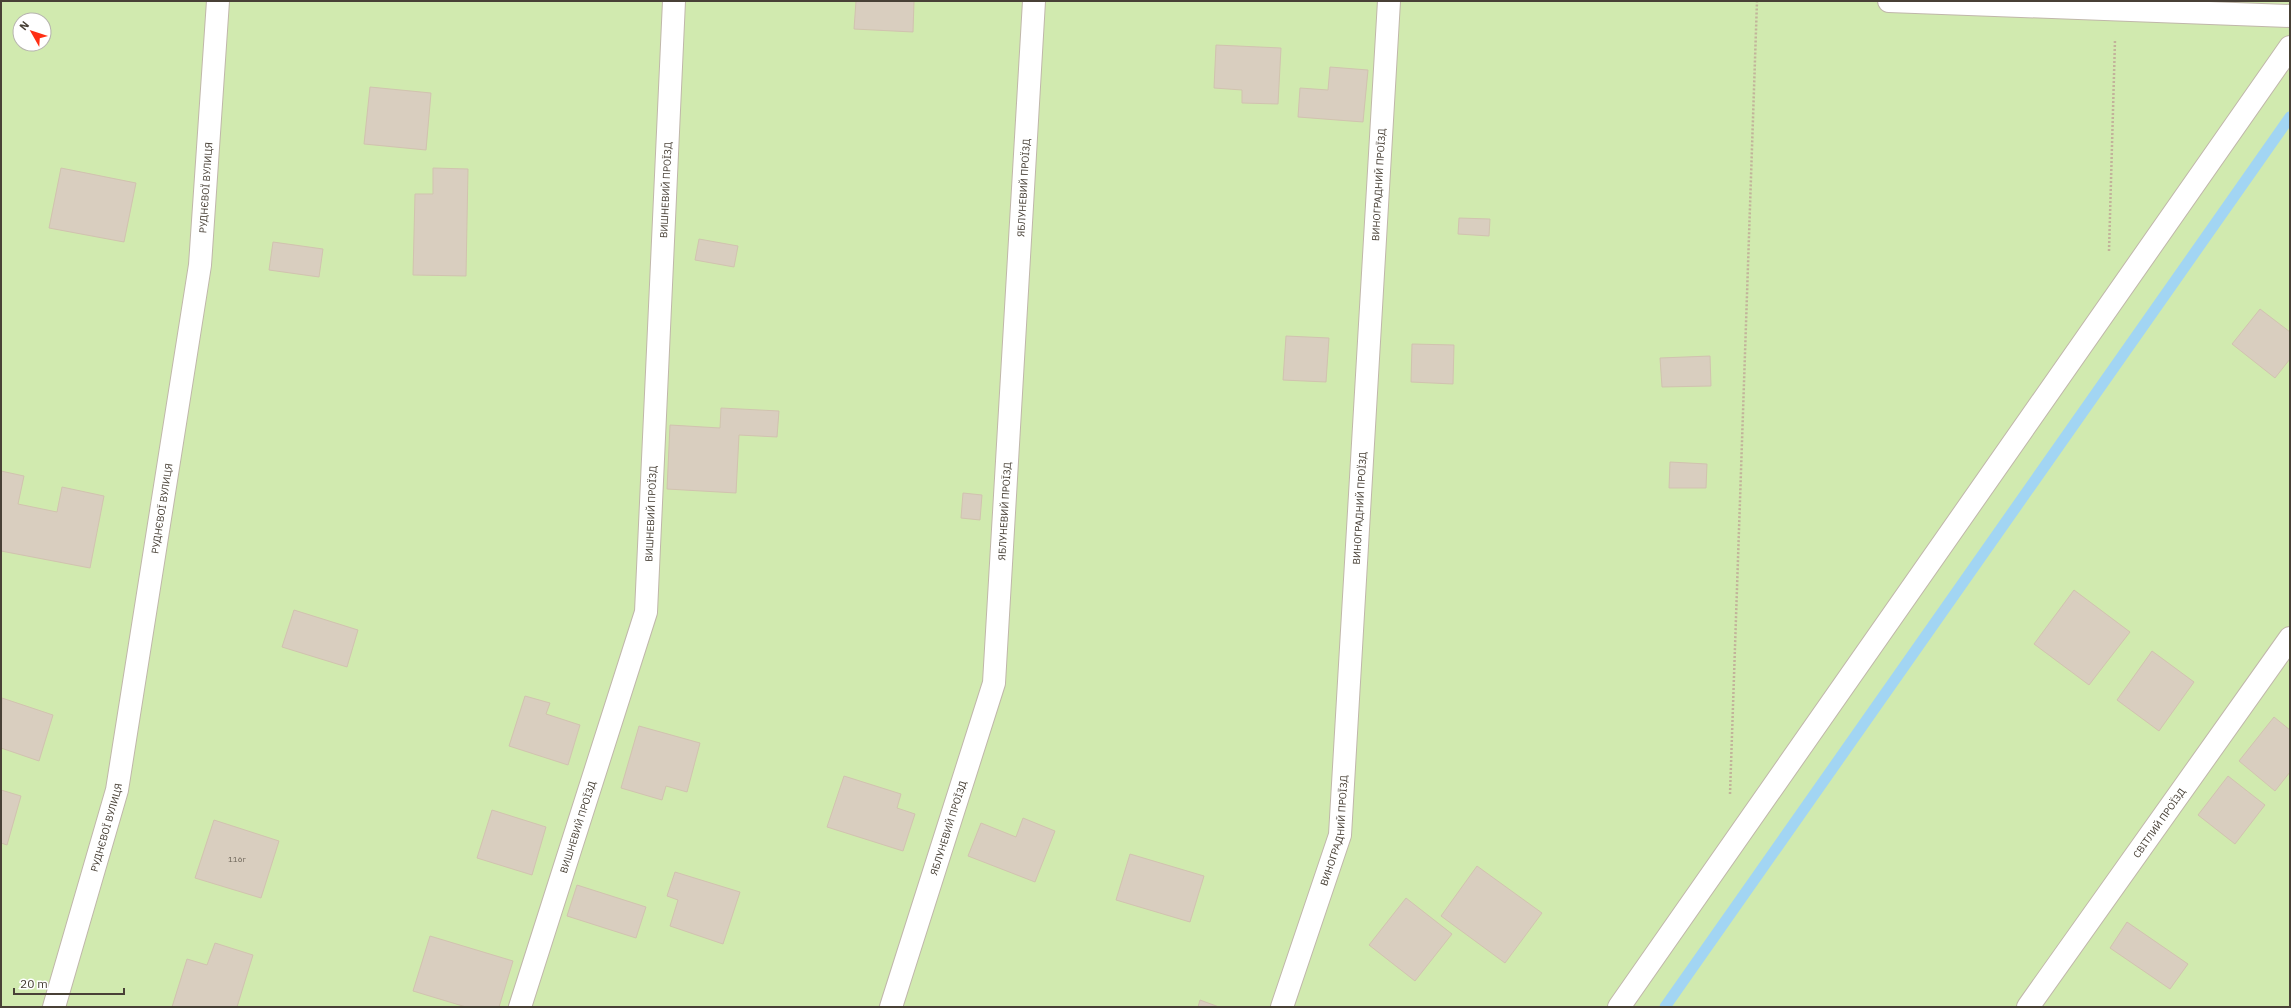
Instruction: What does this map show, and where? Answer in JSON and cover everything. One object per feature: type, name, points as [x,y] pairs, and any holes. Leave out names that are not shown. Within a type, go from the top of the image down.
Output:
[{"type":"street","name":"РУДНЄВОЇ ВУЛИЦЯ","points":[[54,1007],[118,790],[200,265],[218,1]]},
{"type":"street","name":"ВИШНЕВИЙ ПРОЇЗД","points":[[520,1007],[646,612],[674,1]]},
{"type":"street","name":"ЯБЛУНЕВИЙ ПРОЇЗД","points":[[891,1007],[994,683],[1034,1]]},
{"type":"street","name":"ВИНОГРАДНИЙ ПРОЇЗД","points":[[1282,1007],[1340,835],[1389,1]]},
{"type":"street","points":[[1888,1],[2116,5],[2290,16]]},
{"type":"street","points":[[1619,1007],[2290,47]]},
{"type":"street","name":"СВІТЛИЙ ПРОЇЗД","points":[[2028,1007],[2290,638]]},
{"type":"path","points":[[1730,796],[1757,1]]},
{"type":"path","points":[[2109,254],[2116,5]]},
{"type":"green space","points":[[1,1],[2290,1],[2290,1007],[1,1007]]},
{"type":"building","points":[[856,1],[914,1],[913,32],[854,29]]},
{"type":"building","points":[[1216,45],[1281,48],[1278,104],[1242,103],[1242,90],[1214,88]]},
{"type":"building","points":[[1330,67],[1368,70],[1363,122],[1298,117],[1300,88],[1328,90]]},
{"type":"building","points":[[370,87],[431,93],[426,150],[364,144]]},
{"type":"building","points":[[61,168],[136,183],[124,242],[49,228]]},
{"type":"building","points":[[433,168],[468,169],[466,276],[413,275],[415,194],[433,194]]},
{"type":"building","points":[[1459,218],[1490,219],[1489,236],[1458,234]]},
{"type":"building","points":[[699,239],[738,246],[734,267],[695,260]]},
{"type":"building","points":[[273,242],[323,249],[319,277],[269,270]]},
{"type":"building","points":[[2260,309],[2290,332],[2290,359],[2275,378],[2232,344]]},
{"type":"building","points":[[1286,336],[1329,338],[1326,382],[1283,380]]},
{"type":"building","points":[[1412,344],[1454,345],[1453,384],[1411,382]]},
{"type":"building","points":[[1710,356],[1711,386],[1662,387],[1660,358]]},
{"type":"building","points":[[721,408],[779,411],[777,437],[739,435],[736,493],[667,489],[670,425],[720,428]]},
{"type":"building","points":[[1670,462],[1707,464],[1706,488],[1669,488]]},
{"type":"building","points":[[1,471],[24,476],[18,504],[57,512],[62,487],[104,496],[90,568],[1,551]]},
{"type":"building","points":[[963,493],[982,495],[980,520],[961,518]]},
{"type":"building","points":[[2074,590],[2130,632],[2089,685],[2034,644]]},
{"type":"building","points":[[294,610],[358,630],[347,667],[282,647]]},
{"type":"building","points":[[2152,651],[2194,682],[2159,731],[2117,700]]},
{"type":"building","points":[[525,696],[550,703],[546,714],[580,725],[568,765],[509,746]]},
{"type":"building","points":[[2,698],[53,715],[39,761],[1,748]]},
{"type":"building","points":[[2274,717],[2290,730],[2290,772],[2275,791],[2239,761]]},
{"type":"building","points":[[639,726],[700,743],[687,792],[666,786],[662,800],[621,788]]},
{"type":"building","points":[[844,776],[901,794],[897,808],[915,814],[903,851],[827,827]]},
{"type":"building","points":[[2228,776],[2265,805],[2235,844],[2198,815]]},
{"type":"building","points":[[1,790],[21,796],[7,845],[1,843]]},
{"type":"building","points":[[492,810],[546,827],[532,875],[477,858]]},
{"type":"building","points":[[1023,818],[1055,831],[1035,882],[968,856],[981,823],[1016,837]]},
{"type":"building","points":[[214,820],[279,841],[261,898],[195,878]]},
{"type":"building","points":[[1130,854],[1204,876],[1190,922],[1116,900]]},
{"type":"building","points":[[1477,866],[1542,913],[1505,963],[1441,916]]},
{"type":"building","points":[[675,872],[740,892],[723,944],[670,926],[678,900],[667,896]]},
{"type":"building","points":[[577,885],[646,907],[636,938],[567,916]]},
{"type":"building","points":[[1406,898],[1452,934],[1415,981],[1369,945]]},
{"type":"building","points":[[2127,922],[2188,964],[2170,989],[2110,948]]},
{"type":"building","points":[[430,936],[513,961],[499,1007],[466,1007],[413,991]]},
{"type":"building","points":[[215,943],[253,955],[237,1007],[172,1007],[187,959],[207,965]]},
{"type":"building","points":[[1200,1000],[1219,1007],[1198,1007]]},
{"type":"waterway","points":[[1665,1007],[2290,117]]}]
